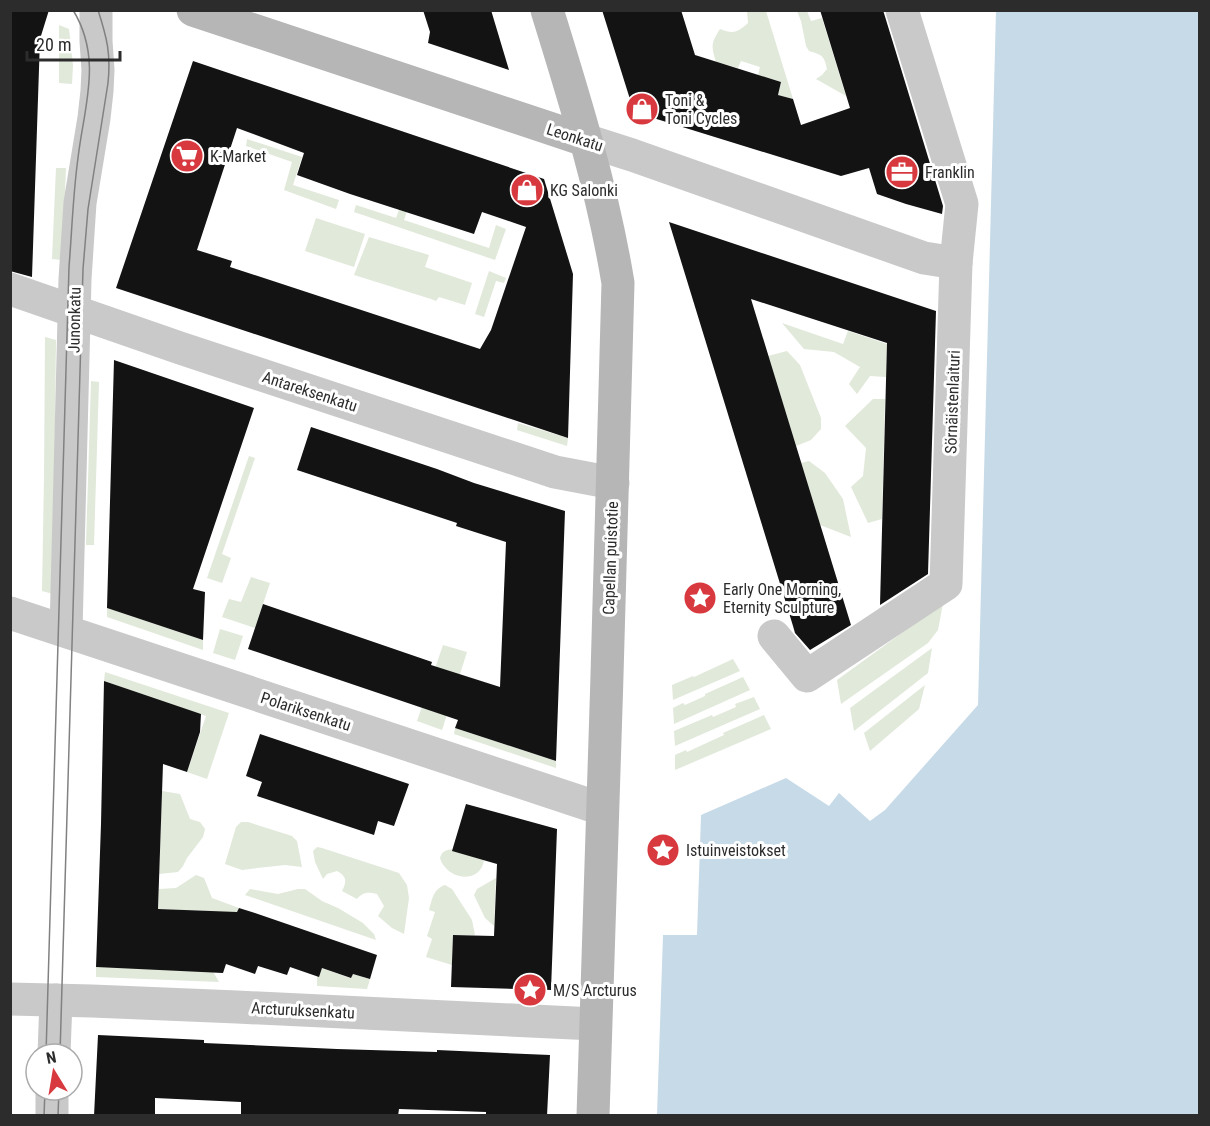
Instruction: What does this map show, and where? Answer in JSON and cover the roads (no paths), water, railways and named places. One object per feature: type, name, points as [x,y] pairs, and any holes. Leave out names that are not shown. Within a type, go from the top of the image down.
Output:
[{"type":"street","name":"Junonkatu","points":[[66,631],[80,203],[94,118],[98,70],[96,10]]},
{"type":"street","name":"Leonkatu","points":[[193,10],[632,155],[924,258],[956,263]]},
{"type":"street","name":"Capellan puistotie","points":[[547,10],[574,97],[618,284],[593,1116]]},
{"type":"street","name":"Sörnäistenlaituri","points":[[774,636],[807,676],[946,584],[956,263],[962,204],[902,10]]},
{"type":"street","name":"Antareksenkatu","points":[[10,290],[555,472],[613,483]]},
{"type":"street","name":"Polariksenkatu","points":[[10,613],[602,809]]},
{"type":"street","name":"Arcturuksenkatu","points":[[10,999],[596,1024]]},
{"type":"street","points":[[54,1042],[56,1000]]},
{"type":"water","points":[[996,11],[1199,11],[1199,1115],[657,1115],[663,935],[697,935],[701,815],[786,778],[829,806],[839,793],[870,821],[885,810],[978,705]]},
{"type":"tram line","points":[[46,1042],[69,267],[76,172],[89,83],[87,46],[82,28],[73,10]]},
{"type":"tram line","points":[[60,1042],[83,269],[88,209],[109,73],[108,46],[98,10]]},
{"type":"tram line","points":[[44,1116],[45,1102]]},
{"type":"tram line","points":[[58,1116],[59,1102]]},
{"type":"place","name":"Toni & Toni Cycles","points":[[642,109]]},
{"type":"place","name":"K-Market","points":[[187,156]]},
{"type":"place","name":"Franklin","points":[[902,172]]},
{"type":"place","name":"KG Salonki","points":[[527,190]]},
{"type":"place","name":"Early One Morning, Eternity Sculpture","points":[[700,598]]},
{"type":"place","name":"Istuinveistokset","points":[[663,850]]},
{"type":"place","name":"M/S Arcturus","points":[[530,990]]}]
